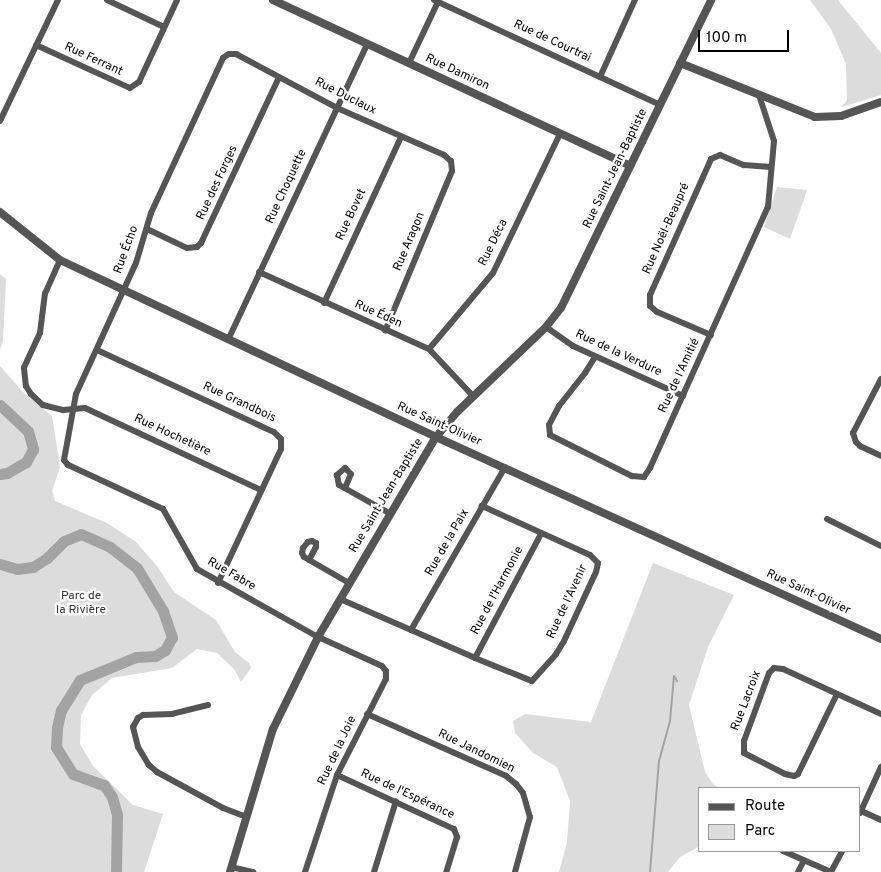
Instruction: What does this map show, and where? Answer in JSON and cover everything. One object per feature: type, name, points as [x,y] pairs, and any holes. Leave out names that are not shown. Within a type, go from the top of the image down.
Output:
[{"type":"street","points":[[0,121],[58,0]]},
{"type":"street","points":[[107,0],[164,27]]},
{"type":"street","name":"Rue Ferrant","points":[[36,46],[130,88],[139,82],[177,0]]},
{"type":"street","name":"Rue Damiron","points":[[273,0],[630,166]]},
{"type":"street","points":[[600,77],[634,0]]},
{"type":"street","name":"Rue Saint-Jean-Baptiste","points":[[230,869],[273,729],[318,637],[436,437],[473,396],[546,327],[561,308],[711,0]]},
{"type":"street","points":[[409,63],[436,1]]},
{"type":"street","name":"Rue de Courtrai","points":[[436,1],[660,105]]},
{"type":"street","name":"Rue Choquette","points":[[228,340],[367,44]]},
{"type":"street","name":"Rue Duclaux","points":[[229,54],[236,54],[337,108],[444,155],[451,161]]},
{"type":"street","name":"Rue Écho","points":[[64,460],[76,394],[124,290],[162,190],[223,58],[229,54]]},
{"type":"street","points":[[680,63],[759,95],[822,117],[842,116],[881,102]]},
{"type":"street","name":"Rue des Forges","points":[[147,229],[187,248],[197,247],[201,243],[279,77]]},
{"type":"street","name":"Rue de l'Amitié","points":[[594,357],[585,373],[558,406],[549,425],[550,435],[639,478],[648,474],[768,207],[774,141],[759,95]]},
{"type":"street","name":"Rue Déca","points":[[429,350],[493,273],[560,134]]},
{"type":"street","name":"Rue Bovet","points":[[324,303],[401,137]]},
{"type":"street","name":"Rue Noël-Beaupré","points":[[711,335],[657,312],[650,306],[650,296],[711,159],[720,155],[744,165],[771,167]]},
{"type":"street","name":"Rue Aragon","points":[[385,331],[452,171],[451,161]]},
{"type":"street","name":"Rue Saint-Olivier","points":[[0,212],[60,260],[436,437],[505,466],[881,639]]},
{"type":"street","name":"Rue Hochetière","points":[[60,260],[45,293],[40,333],[26,362],[23,374],[26,386],[31,394],[43,405],[72,410],[84,408],[261,490]]},
{"type":"street","name":"Rue Éden","points":[[260,272],[429,350],[473,396]]},
{"type":"street","name":"Rue de la Verdure","points":[[546,327],[561,339],[594,357],[683,396]]},
{"type":"street","name":"Rue Grandbois","points":[[97,350],[279,435],[282,444],[281,449],[218,583]]},
{"type":"street","points":[[881,379],[853,433],[856,442],[881,456]]},
{"type":"street","name":"Rue Fabre","points":[[64,460],[68,465],[163,509],[197,569],[218,583],[318,637],[382,666],[386,671]]},
{"type":"street","name":"Rue de la Paix","points":[[411,630],[505,466]]},
{"type":"street","points":[[345,488],[389,514]]},
{"type":"street","name":"Rue de l'Avenir","points":[[340,599],[475,658],[532,680],[556,654],[564,641],[596,572],[598,563],[590,555],[482,506]]},
{"type":"street","points":[[827,519],[881,546]]},
{"type":"street","name":"Rue de l'Harmonie","points":[[475,658],[541,534]]},
{"type":"street","points":[[309,560],[349,583]]},
{"type":"street","name":"Rue Lacroix","points":[[837,694],[798,774],[794,776],[785,774],[744,753],[744,741],[771,670],[778,668],[783,669],[881,714]]},
{"type":"street","name":"Rue de la Joie","points":[[305,872],[336,775],[386,679],[386,671]]},
{"type":"street","points":[[208,705],[172,714],[143,714],[134,722],[133,727],[138,747],[149,765],[157,772],[223,808],[247,817]]},
{"type":"street","name":"Rue Jandomien","points":[[368,714],[506,776],[516,784],[523,794],[530,817],[515,872]]},
{"type":"street","points":[[861,810],[881,767]]},
{"type":"street","name":"Rue de l'Espérance","points":[[336,775],[454,829],[458,838],[446,872]]},
{"type":"street","points":[[374,872],[396,801]]},
{"type":"street","points":[[861,812],[881,820]]},
{"type":"street","points":[[786,852],[832,872],[842,852]]},
{"type":"street","points":[[798,872],[804,860]]},
{"type":"street","points":[[230,869],[253,872]]},
{"type":"green space","points":[[810,0],[838,0],[881,53],[881,95],[842,107],[847,100],[846,64],[831,29]]},
{"type":"green space","points":[[777,187],[807,190],[790,239],[764,227]]},
{"type":"green space","points":[[0,274],[6,279],[3,341],[0,350]]},
{"type":"green space","name":"Parc de la Rivière","points":[[0,366],[24,393],[52,416],[60,467],[52,491],[55,501],[107,523],[136,542],[157,566],[174,592],[216,620],[235,652],[249,663],[251,668],[241,682],[234,669],[217,653],[197,649],[172,668],[112,678],[92,695],[81,715],[80,744],[93,766],[133,805],[163,814],[144,872],[0,872]]},
{"type":"green space","points":[[653,563],[734,595],[708,647],[689,705],[705,772],[713,784],[718,787],[698,787],[698,847],[680,857],[668,872],[559,872],[567,842],[570,801],[557,767],[533,753],[515,733],[513,721],[525,714],[591,722]]},
{"type":"waterway","points":[[0,405],[28,431],[33,449],[26,462],[7,473],[0,474]]},
{"type":"waterway","points":[[0,564],[17,569],[33,567],[47,558],[64,541],[81,534],[110,547],[137,568],[163,611],[172,637],[165,650],[155,656],[136,657],[80,680],[61,710],[57,728],[56,747],[73,774],[104,785],[112,797],[117,815],[116,872]]},
{"type":"waterway","points":[[650,872],[659,761],[670,721],[674,676],[677,681]]}]
